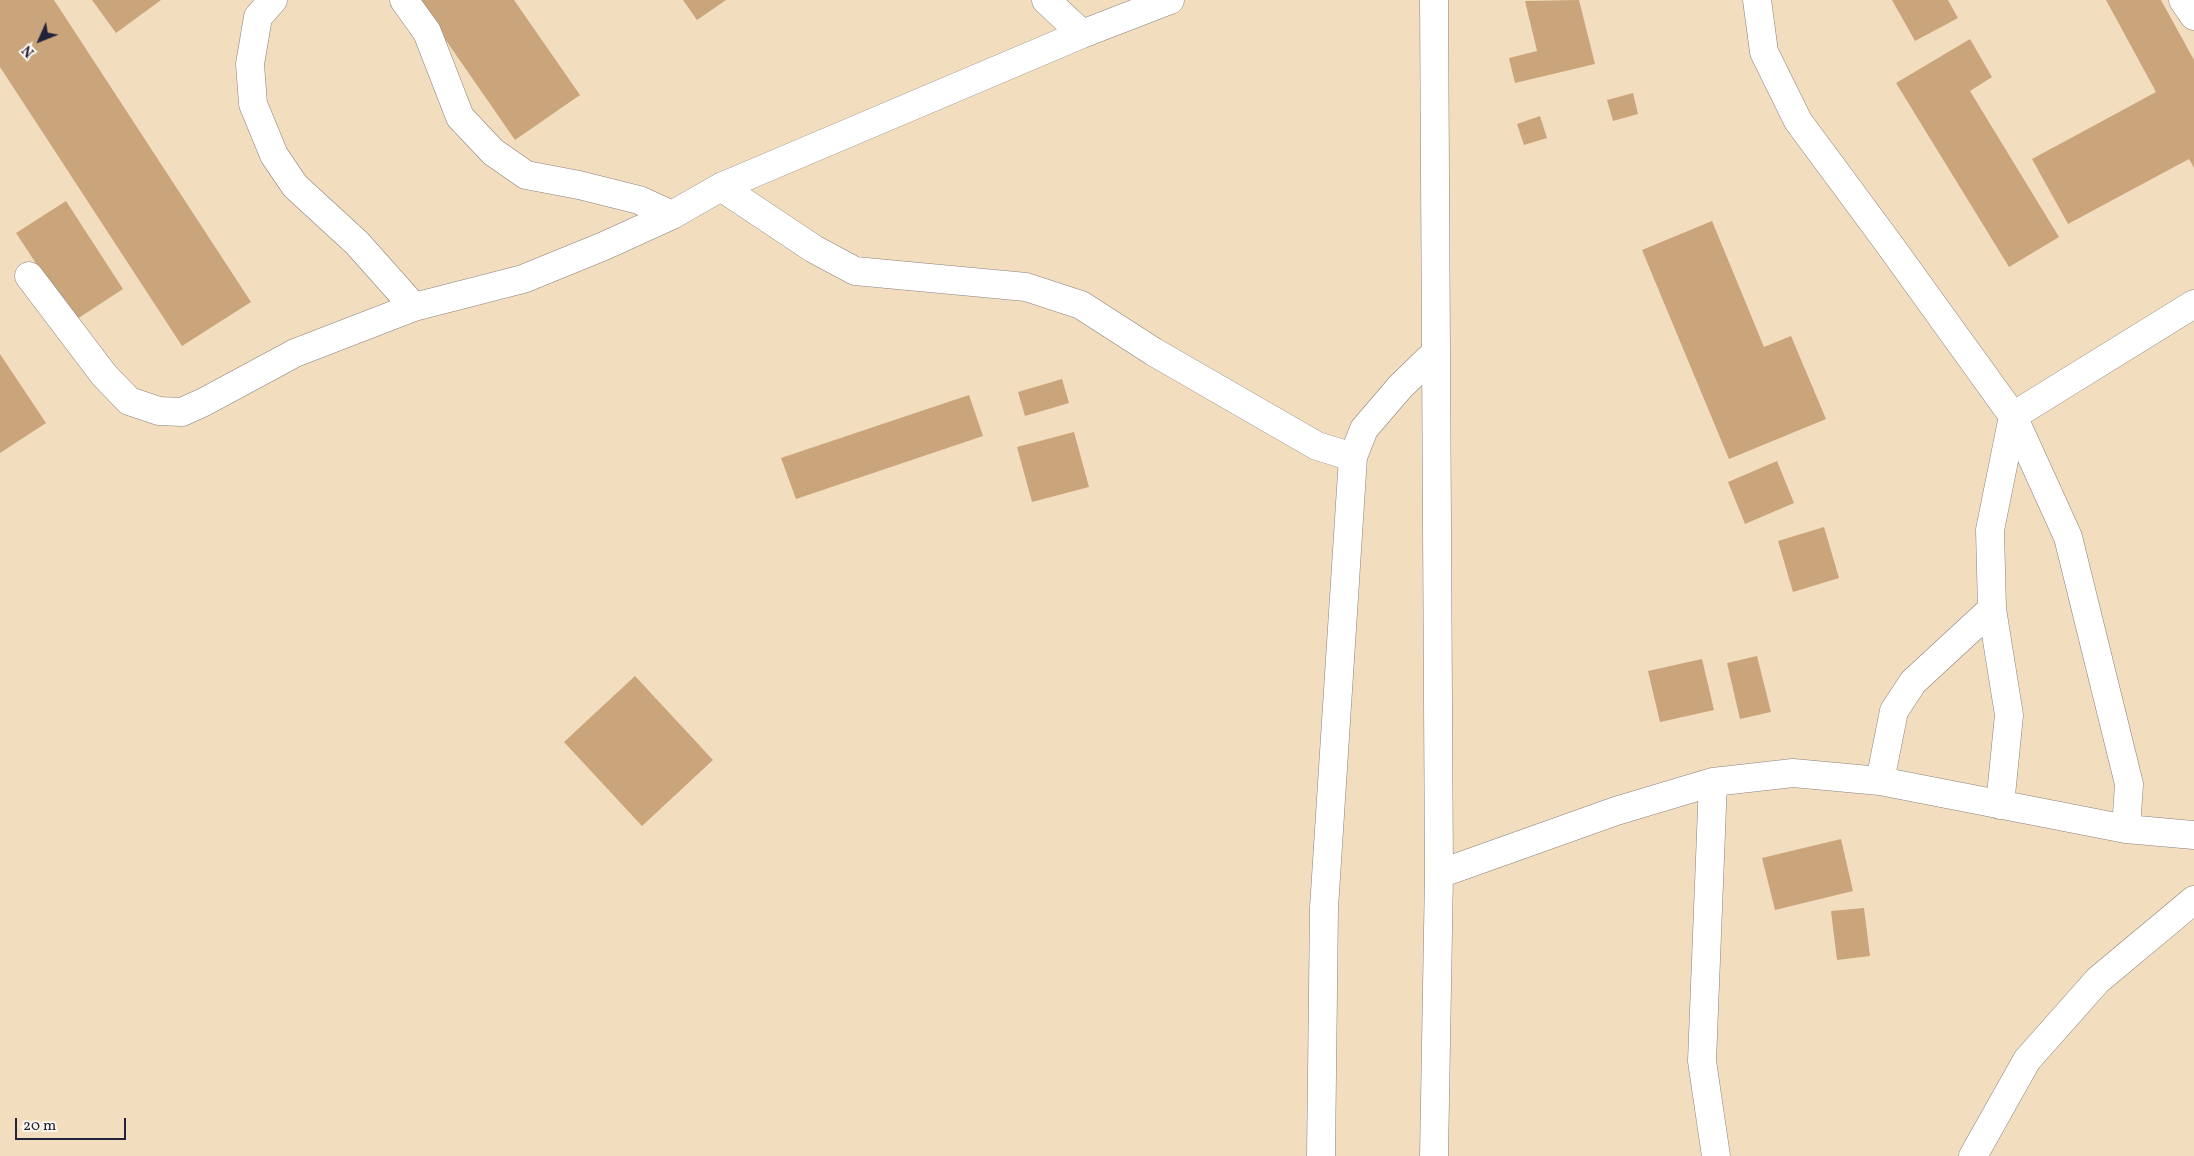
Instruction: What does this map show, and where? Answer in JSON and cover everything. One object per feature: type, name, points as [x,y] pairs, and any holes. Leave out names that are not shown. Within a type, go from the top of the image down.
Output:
[{"type":"street","points":[[273,0],[258,17],[250,64],[253,104],[274,155],[295,186],[357,243],[414,307]]},
{"type":"street","points":[[404,0],[427,32],[460,116],[493,152],[526,175],[579,185],[639,200],[672,215]]},
{"type":"street","points":[[1046,0],[1082,34]]},
{"type":"street","points":[[29,276],[104,375],[129,401],[158,411],[182,412],[295,353],[414,307],[523,279],[604,246],[672,215],[721,188],[1082,34],[1170,0]]},
{"type":"street","points":[[1434,0],[1438,874],[1434,1156]]},
{"type":"street","points":[[1758,0],[1764,52],[1798,121],[1890,244],[2013,416],[2068,537],[2129,784],[2126,829]]},
{"type":"street","points":[[2183,0],[2194,16]]},
{"type":"street","points":[[721,188],[814,249],[855,271],[1026,287],[1081,305],[1154,352],[1317,446],[1353,457]]},
{"type":"street","points":[[2000,805],[2009,715],[1992,609],[1990,530],[2013,416],[2194,304]]},
{"type":"street","points":[[1321,1156],[1324,908],[1353,457],[1364,429],[1400,387],[1436,352]]},
{"type":"street","points":[[1880,781],[1894,711],[1913,682],[1992,609]]},
{"type":"street","points":[[1438,874],[1598,817],[1714,782],[1793,773],[1880,781],[2126,829],[2194,835]]},
{"type":"street","points":[[1714,782],[1702,1061],[1716,1156]]},
{"type":"street","points":[[1973,1156],[2027,1060],[2098,980],[2194,900]]},
{"type":"building","points":[[0,0],[54,0],[251,302],[182,346],[0,67]]},
{"type":"building","points":[[92,0],[161,0],[116,33]]},
{"type":"building","points":[[418,0],[514,0],[580,95],[515,140]]},
{"type":"building","points":[[683,0],[726,0],[697,20]]},
{"type":"building","points":[[1579,0],[1595,64],[1515,83],[1509,58],[1537,51],[1525,1]]},
{"type":"building","points":[[1892,0],[1948,0],[1958,18],[1915,41]]},
{"type":"building","points":[[2106,0],[2161,0],[2194,60],[2194,168],[2189,159],[2068,224],[2032,159],[2156,92]]},
{"type":"building","points":[[1970,39],[1992,77],[1970,91],[2059,237],[2009,267],[1896,83]]},
{"type":"building","points":[[1633,93],[1638,114],[1613,121],[1607,100]]},
{"type":"building","points":[[1540,116],[1547,138],[1524,145],[1517,124]]},
{"type":"building","points":[[66,201],[123,289],[74,321],[16,233]]},
{"type":"building","points":[[1712,221],[1764,347],[1791,336],[1826,419],[1729,459],[1642,250]]},
{"type":"building","points":[[0,354],[46,423],[0,453]]},
{"type":"building","points":[[1062,379],[1069,403],[1025,416],[1018,392]]},
{"type":"building","points":[[969,395],[983,436],[796,499],[781,458]]},
{"type":"building","points":[[1074,432],[1089,487],[1032,502],[1017,447]]},
{"type":"building","points":[[1777,461],[1794,503],[1745,524],[1728,482]]},
{"type":"building","points":[[1824,527],[1839,578],[1793,592],[1778,541]]},
{"type":"building","points":[[1757,656],[1771,712],[1740,719],[1727,663]]},
{"type":"building","points":[[1702,659],[1714,710],[1660,722],[1648,671]]},
{"type":"building","points":[[635,676],[713,760],[642,826],[564,742]]},
{"type":"building","points":[[1841,839],[1853,891],[1775,910],[1762,858]]},
{"type":"building","points":[[1864,908],[1870,956],[1837,960],[1831,911]]}]
